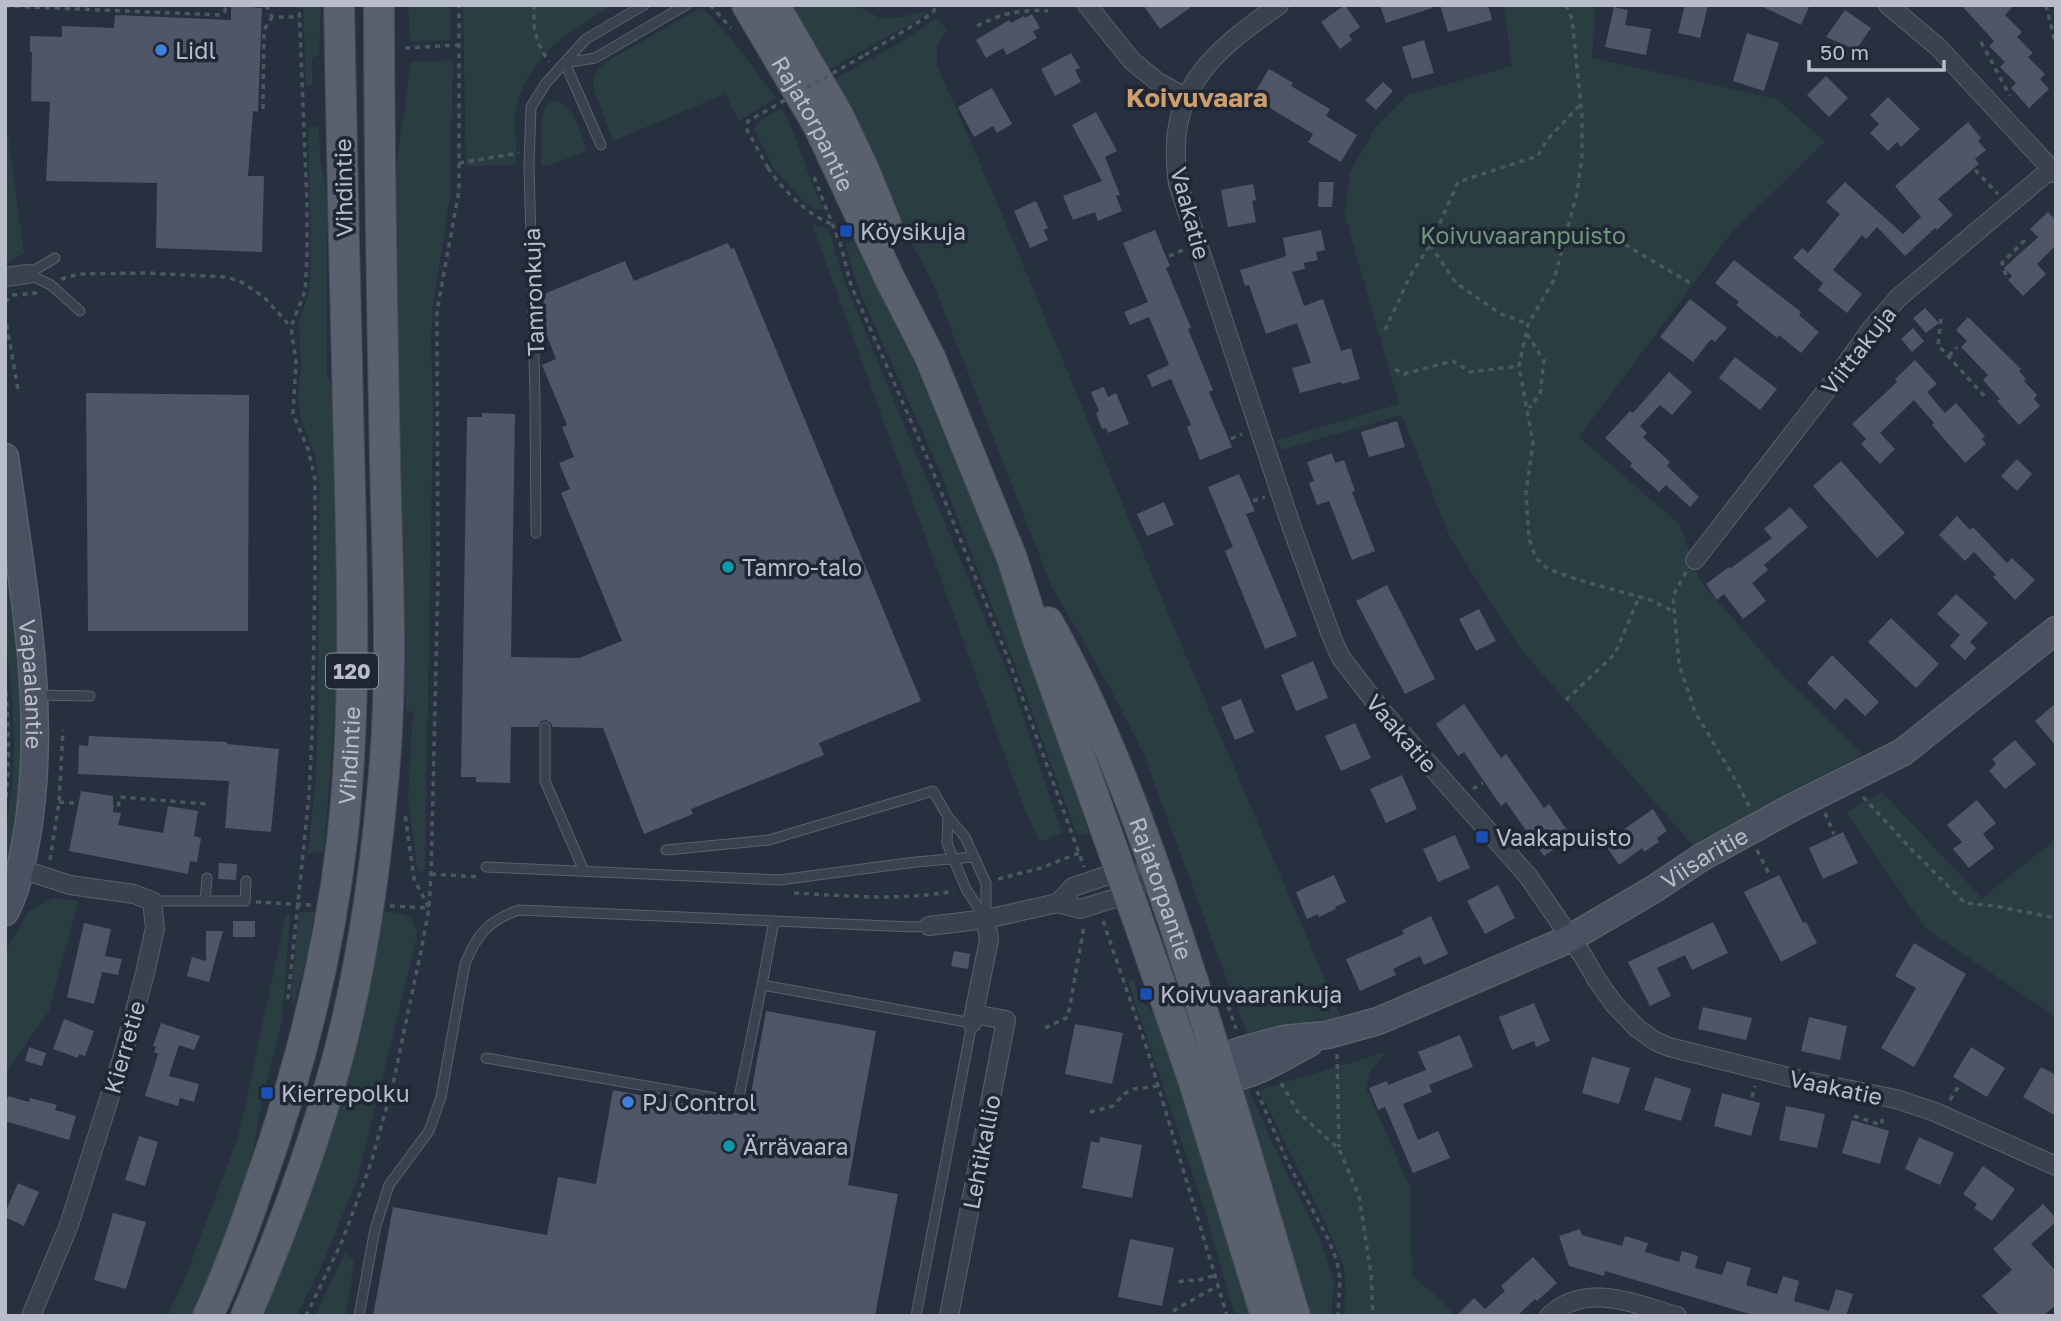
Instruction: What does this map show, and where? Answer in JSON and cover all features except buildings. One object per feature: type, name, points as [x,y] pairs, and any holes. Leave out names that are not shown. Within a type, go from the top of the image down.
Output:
[{"type":"main road","name":"Vihdintie","points":[[208,1316],[238,1245],[282,1120],[301,1055],[323,955],[343,828],[350,749],[353,602],[339,5]]},
{"type":"main road","name":"Vihdintie","points":[[246,1316],[272,1256],[297,1186],[337,1061],[364,932],[385,759],[388,597],[379,173],[379,5]]},
{"type":"main road","name":"Rajatorpantie","points":[[774,5],[838,116],[864,170],[908,278],[930,357]]},
{"type":"main road","name":"Rajatorpantie","points":[[740,17],[818,125],[890,279],[930,357],[1012,558],[1038,640],[1193,1079],[1266,1316]]},
{"type":"main road","name":"Rajatorpantie","points":[[1012,558],[1055,634],[1103,733],[1140,824],[1221,1070],[1295,1316]]},
{"type":"street","points":[[1087,5],[1132,61],[1158,82],[1185,97]]},
{"type":"street","name":"Vaakatie","points":[[1279,5],[1216,54],[1196,77],[1185,97],[1178,122],[1175,162],[1178,184],[1293,528],[1332,638],[1349,670],[1528,876],[1614,1004],[1637,1028],[1656,1041],[1686,1052],[1888,1098],[1935,1112],[2056,1166]]},
{"type":"street","points":[[1888,5],[1944,53],[2053,171]]},
{"type":"street","name":"Viittakuja","points":[[1695,560],[1886,310],[2008,205],[2053,171]]},
{"type":"street","points":[[5,277],[28,274]]},
{"type":"street","name":"Vapaalantie","points":[[5,457],[7,486],[30,631],[36,695],[31,811],[21,869],[5,912]]},
{"type":"street","name":"Viisaritie","points":[[1193,1079],[1221,1070],[1250,1074],[1332,1043],[1569,939],[1702,857],[1757,836],[1847,779],[1903,752],[2056,630]]},
{"type":"street","points":[[21,869],[71,885],[134,894],[152,901]]},
{"type":"street","points":[[929,926],[986,919],[1058,904],[1080,909],[1124,882],[1157,872]]},
{"type":"street","points":[[1058,904],[1073,887],[1089,880],[1124,882]]},
{"type":"street","name":"Kierretie","points":[[32,1316],[69,1225],[122,1055],[155,928],[152,901]]},
{"type":"street","points":[[973,1018],[989,940],[986,919]]},
{"type":"street","name":"Lehtikallio","points":[[949,1316],[1006,1020],[973,1018]]},
{"type":"street","points":[[1549,1316],[1565,1303],[1581,1297],[1597,1296],[1615,1298],[1677,1316]]},
{"type":"lane","name":"Tamronkuja","points":[[536,533],[531,107],[546,83],[586,39],[645,5]]},
{"type":"lane","points":[[601,145],[565,62],[595,58],[686,5]]},
{"type":"lane","points":[[28,274],[55,258]]},
{"type":"lane","points":[[28,274],[51,285],[80,311]]},
{"type":"lane","points":[[36,695],[90,696]]},
{"type":"lane","points":[[545,727],[545,781],[584,871]]},
{"type":"lane","points":[[666,850],[769,840],[933,791],[948,817],[965,837],[986,883],[986,919]]},
{"type":"lane","points":[[948,817],[947,843],[966,889],[986,919]]},
{"type":"lane","points":[[486,867],[779,880],[916,862],[974,858]]},
{"type":"lane","points":[[205,901],[207,878]]},
{"type":"lane","points":[[152,901],[245,901],[246,881]]},
{"type":"lane","points":[[359,1316],[375,1229],[389,1185],[429,1131],[441,1097],[465,964],[472,944],[484,929],[500,916],[519,910],[929,926]]},
{"type":"lane","points":[[486,1058],[738,1102],[774,921]]},
{"type":"lane","points":[[762,985],[973,1018],[916,1316]]},
{"type":"path","points":[[5,6],[62,6],[221,15],[226,5]]},
{"type":"path","points":[[263,109],[264,30],[271,16],[267,5]]},
{"type":"path","points":[[287,1009],[313,734],[315,479],[308,449],[293,414],[296,362],[291,327],[304,291],[307,258],[299,5]]},
{"type":"path","points":[[306,1316],[343,1239],[371,1163],[393,1084],[429,908],[438,581],[437,311],[459,191],[459,5]]},
{"type":"path","points":[[536,5],[533,29],[538,45],[555,73]]},
{"type":"path","points":[[710,5],[740,17]]},
{"type":"path","points":[[887,5],[903,5]]},
{"type":"path","points":[[834,225],[808,212],[782,185],[768,168],[746,128],[748,121],[865,55],[933,13],[936,5]]},
{"type":"path","points":[[1566,5],[1572,19],[1582,157],[1577,193],[1554,280],[1528,324],[1519,366],[1534,443],[1526,493],[1529,539],[1536,558],[1548,569],[1651,600],[1674,612]]},
{"type":"path","points":[[2046,5],[2056,46]]},
{"type":"path","points":[[977,26],[998,15],[1026,10],[1048,11]]},
{"type":"path","points":[[271,16],[299,17]]},
{"type":"path","points":[[1981,41],[2008,94],[2015,102]]},
{"type":"path","points":[[405,48],[460,45]]},
{"type":"path","points":[[778,90],[784,102]]},
{"type":"path","points":[[1385,330],[1410,276],[1430,245],[1458,182],[1538,156],[1546,141],[1580,105]]},
{"type":"path","points":[[459,163],[530,151]]},
{"type":"path","points":[[810,166],[834,225],[851,285],[932,468],[1009,661],[1089,880]]},
{"type":"path","points":[[1975,170],[2008,205]]},
{"type":"path","points":[[1567,233],[1598,234],[1624,244],[1690,283]]},
{"type":"path","points":[[2006,275],[2002,263],[2027,238]]},
{"type":"path","points":[[1430,245],[1456,283],[1501,314],[1528,324]]},
{"type":"path","points":[[5,302],[13,295],[42,292],[59,280],[80,274],[225,276],[240,281],[264,297],[291,327]]},
{"type":"path","points":[[5,315],[19,390]]},
{"type":"path","points":[[1941,319],[1938,345],[1987,399]]},
{"type":"path","points":[[1526,332],[1544,361],[1541,394],[1528,409]]},
{"type":"path","points":[[1948,356],[1958,347]]},
{"type":"path","points":[[1395,369],[1404,374],[1453,361],[1470,372],[1519,366]]},
{"type":"path","points":[[1695,560],[1673,596],[1679,664],[1695,712],[1738,784],[1770,876]]},
{"type":"path","points":[[1566,701],[1615,654],[1639,597]]},
{"type":"path","points":[[5,682],[9,769],[5,808]]},
{"type":"path","points":[[1847,779],[1965,903],[2056,918]]},
{"type":"path","points":[[59,802],[118,807],[120,797],[206,804]]},
{"type":"path","points":[[1823,808],[1834,834]]},
{"type":"path","points":[[405,811],[414,879],[429,908]]},
{"type":"path","points":[[245,901],[316,905]]},
{"type":"path","points":[[385,905],[429,908]]},
{"type":"path","points":[[1074,924],[1102,918],[1158,1086],[1227,1316]]},
{"type":"path","points":[[1045,1028],[1068,1017],[1084,924]]},
{"type":"path","points":[[1332,1043],[1339,1149],[1359,1196],[1374,1314]]},
{"type":"path","points":[[1276,1076],[1298,1112],[1339,1149]]},
{"type":"path","points":[[1254,1085],[1287,1161],[1337,1261],[1340,1278],[1338,1316]]},
{"type":"path","points":[[1090,1112],[1113,1106],[1134,1088],[1158,1086]]},
{"type":"path","points":[[1854,1116],[1881,1125],[1888,1098]]},
{"type":"path","points":[[1179,1282],[1196,1281],[1216,1275]]},
{"type":"path","points":[[1173,1311],[1219,1285]]},
{"type":"green space","points":[[303,5],[321,5],[319,55],[312,58],[312,85],[306,85]]},
{"type":"green space","points":[[408,5],[451,5],[451,40],[410,41]]},
{"type":"green space","points":[[463,5],[613,5],[567,34],[532,70],[516,111],[517,165],[466,166]]},
{"type":"green space","points":[[786,5],[855,5],[880,18],[896,18],[928,11],[825,72]]},
{"type":"green space","name":"Koivuvaaranpuisto","points":[[1504,5],[1596,5],[1592,58],[1777,99],[1825,142],[1732,232],[1579,437],[1679,524],[1700,581],[1780,673],[1863,754],[1695,848],[1519,647],[1450,538],[1402,415],[1281,450],[1277,440],[1399,404],[1345,216],[1350,172],[1375,128],[1408,95],[1512,66]]},
{"type":"green space","points":[[702,7],[733,41],[776,98],[739,121],[725,94],[613,141],[594,90],[598,71],[606,62]]},
{"type":"green space","points":[[937,18],[947,30],[937,45],[937,65],[1341,1017],[1247,1034],[1144,755],[1108,684],[1051,585],[934,286],[829,82],[896,45]]},
{"type":"green space","points":[[453,60],[450,196],[433,304],[431,338],[433,414],[425,869],[422,873],[417,869],[408,796],[413,712],[406,711],[393,190],[411,62]]},
{"type":"green space","points":[[553,101],[567,107],[572,113],[587,151],[541,166],[542,117],[547,104]]},
{"type":"green space","points":[[782,108],[824,209],[814,209],[806,204],[773,167],[754,129],[756,123]]},
{"type":"green space","points":[[5,113],[24,253],[5,264]]},
{"type":"green space","points":[[319,126],[320,160],[327,196],[327,374],[334,393],[337,686],[324,851],[308,854],[316,777],[318,713],[319,488],[315,455],[301,420],[298,396],[301,369],[299,323],[309,291],[311,259],[308,127]]},
{"type":"green space","points":[[812,224],[829,229],[843,278],[1012,684],[1062,833],[1040,842],[1024,808]]},
{"type":"green space","points":[[856,240],[877,272],[1020,617],[1089,834],[1080,835],[1075,830],[938,467],[862,297],[846,244]]},
{"type":"green space","points":[[5,533],[24,691],[20,810],[5,887],[5,835],[14,747],[12,696],[5,638]]},
{"type":"green space","points":[[1882,792],[1982,898],[2056,839],[2056,1017],[1926,929],[1846,812]]},
{"type":"green space","points":[[53,898],[78,901],[49,1011],[5,1074],[5,951],[29,911]]},
{"type":"green space","points":[[381,911],[406,915],[413,922],[417,937],[357,1180],[325,1258],[297,1316],[260,1316]]},
{"type":"green space","points":[[299,912],[315,912],[306,961],[293,1007],[291,992]]},
{"type":"green space","points":[[286,914],[290,917],[282,1022],[263,1094],[251,1164],[193,1316],[167,1316],[182,1286],[239,1134]]},
{"type":"green space","points":[[1133,979],[1141,1001],[1155,1014],[1177,1066],[1253,1316],[1235,1316],[1205,1211],[1128,981]]},
{"type":"green space","points":[[1386,1052],[1370,1072],[1366,1088],[1410,1187],[1412,1276],[1456,1316],[1344,1316],[1344,1267],[1325,1222],[1259,1090]]},
{"type":"green space","points":[[1247,1086],[1319,1236],[1334,1282],[1331,1316],[1301,1316],[1242,1100]]},
{"type":"green space","points":[[345,1253],[354,1260],[346,1316],[315,1316]]},
{"type":"place","name":"Lidl","points":[[161,50]]},
{"type":"place","name":"Köysikuja","points":[[846,231]]},
{"type":"place","name":"Tamro-talo","points":[[728,567]]},
{"type":"place","name":"Vaakapuisto","points":[[1482,837]]},
{"type":"place","name":"Koivuvaarankuja","points":[[1146,994]]},
{"type":"place","name":"Kierrepolku","points":[[267,1093]]},
{"type":"place","name":"PJ Control","points":[[628,1102]]},
{"type":"place","name":"Ärrävaara","points":[[729,1146]]},
{"type":"district","name":"Koivuvaara","points":[[1197,97]]}]
